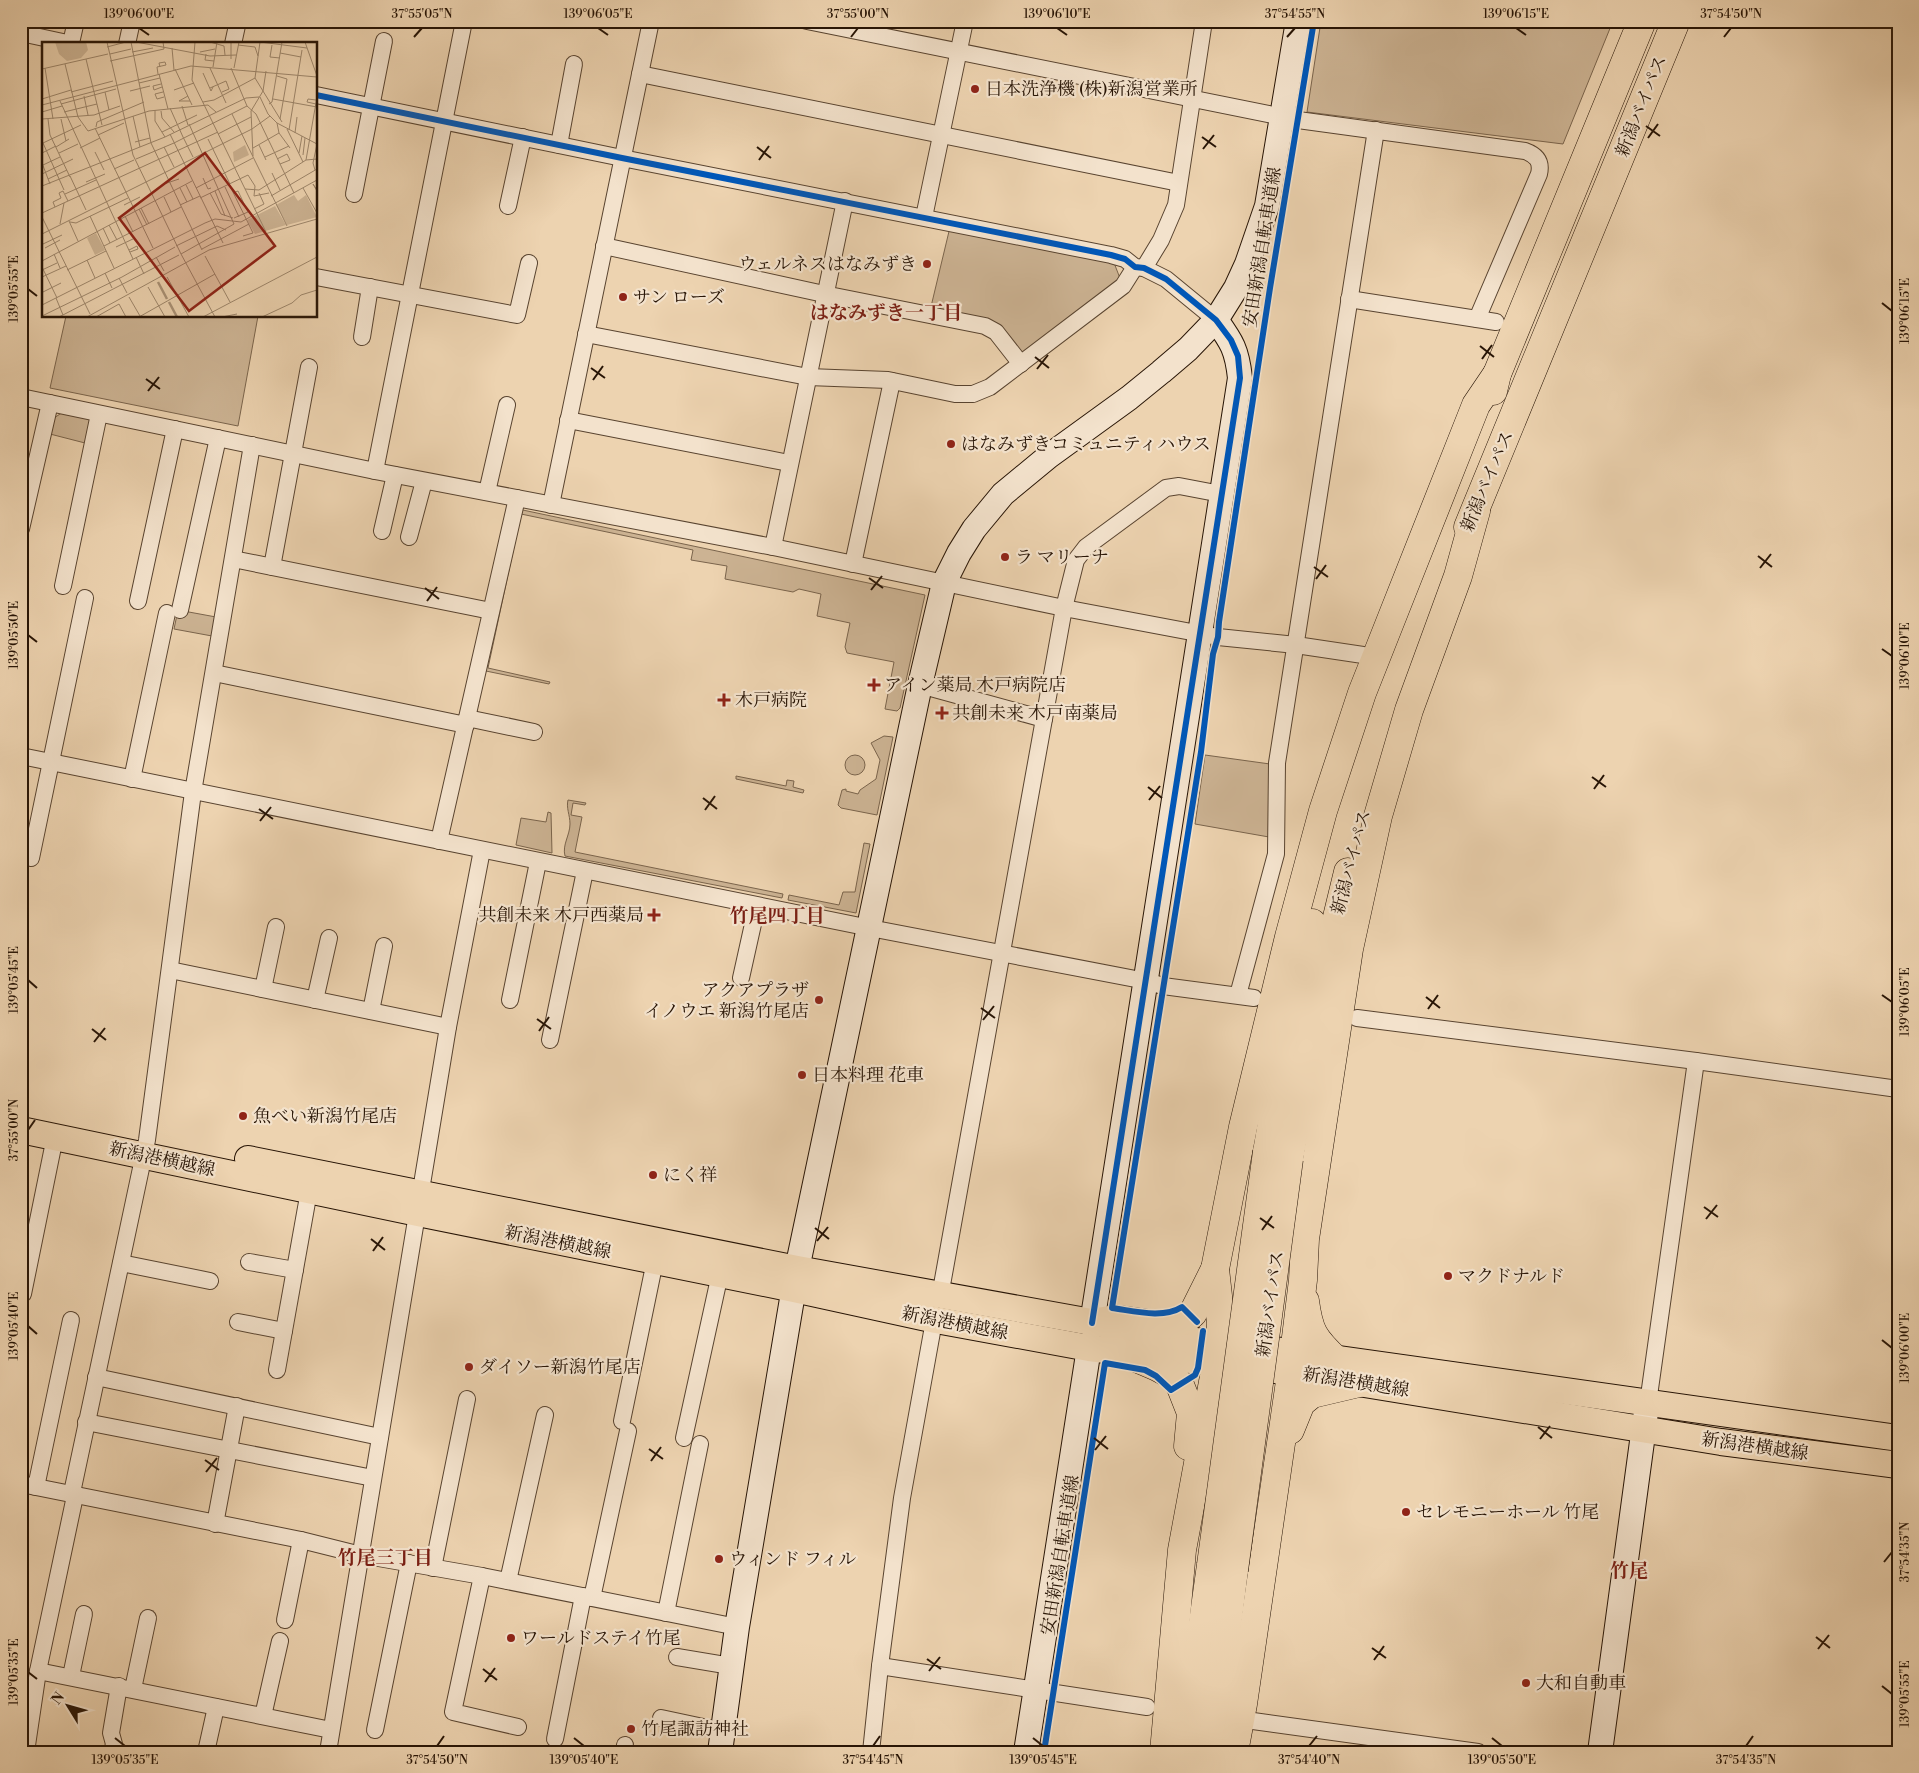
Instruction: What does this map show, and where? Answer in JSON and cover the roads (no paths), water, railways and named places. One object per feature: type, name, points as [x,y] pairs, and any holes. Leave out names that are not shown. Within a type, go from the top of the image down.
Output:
[{"type":"highway","name":"新潟バイパス","points":[[1185,1752],[1222,1568],[1278,1156],[1287,1034],[1333,836],[1372,706],[1488,408],[1497,374],[1642,21]]},
{"type":"highway","name":"新潟バイパス","points":[[1278,1156],[1338,909],[1394,712],[1441,589],[1476,511],[1676,21]]},
{"type":"highway","points":[[1090,1335],[1115,1319],[1159,1324],[1175,1324],[1180,1322],[1193,1313],[1198,1306],[1215,1269],[1243,1127],[1289,937],[1323,811],[1362,693],[1402,590],[1476,405],[1497,374]]},
{"type":"highway","points":[[1234,1752],[1243,1704],[1280,1446],[1280,1361],[1278,1336],[1287,1317],[1305,1239],[1349,949],[1378,816],[1408,710],[1458,576],[1476,511]]},
{"type":"highway","points":[[1305,1239],[1303,1280],[1309,1325],[1318,1342],[1336,1360]]},
{"type":"highway","points":[[1182,1550],[1219,1354],[1222,1323],[1215,1269]]},
{"type":"highway","points":[[1280,1361],[1303,1280]]},
{"type":"highway","points":[[1122,1352],[1157,1366],[1172,1375],[1183,1389],[1191,1413],[1182,1550],[1164,1752]]},
{"type":"highway","points":[[1274,1486],[1301,1403],[1312,1394],[1363,1382]]},
{"type":"highway","name":"新潟バイパス","points":[[1211,1752],[1222,1568]]},
{"type":"main road","name":"新潟港横越線","points":[[21,1114],[309,1191],[420,1203],[655,1261],[720,1274],[796,1279]]},
{"type":"main road","name":"新潟港横越線","points":[[21,1130],[55,1137],[146,1148],[938,1308],[1090,1335],[1280,1361],[1336,1360],[1898,1438]]},
{"type":"main road","name":"新潟港横越線","points":[[1090,1335],[1122,1352],[1219,1354]]},
{"type":"main road","name":"新潟港横越線","points":[[1280,1361],[1363,1382],[1644,1430],[1730,1444],[1898,1465]]},
{"type":"street","points":[[72,42],[76,21]]},
{"type":"street","points":[[127,42],[132,21]]},
{"type":"street","points":[[233,42],[238,21]]},
{"type":"street","points":[[375,471],[464,21]]},
{"type":"street","points":[[551,505],[651,21]]},
{"type":"street","points":[[924,217],[965,21]]},
{"type":"street","points":[[586,334],[808,378],[892,381],[955,394],[973,394],[990,387],[1123,286],[1161,240],[1176,204],[1204,21]]},
{"type":"street","points":[[661,1718],[721,1741],[736,1628],[796,1279],[920,685],[944,583],[974,529],[1003,494],[1049,456],[1162,372],[1216,320],[1236,288],[1258,236],[1267,206],[1298,21]]},
{"type":"street","points":[[810,22],[1282,117],[1524,151],[1532,154],[1537,158],[1540,166],[1539,174],[1478,320]]},
{"type":"street","points":[[21,33],[63,42]]},
{"type":"street","points":[[354,194],[384,41]]},
{"type":"street","points":[[559,145],[574,64]]},
{"type":"street","points":[[640,74],[1180,183]]},
{"type":"street","points":[[318,95],[1111,255],[1124,259],[1166,279],[1216,320],[1231,340],[1238,356],[1240,378],[1026,1752]]},
{"type":"street","points":[[21,756],[586,872],[1146,981],[1163,986],[1246,996],[1276,854],[1277,763],[1376,130]]},
{"type":"street","points":[[508,206],[523,137]]},
{"type":"street","points":[[773,547],[844,201]]},
{"type":"street","points":[[604,246],[824,294],[985,326],[996,332],[1021,364]]},
{"type":"street","points":[[318,277],[517,315],[529,263]]},
{"type":"street","points":[[362,337],[370,287]]},
{"type":"street","points":[[1349,299],[1496,322]]},
{"type":"street","points":[[272,567],[309,367]]},
{"type":"street","points":[[853,564],[892,381]]},
{"type":"street","points":[[21,397],[424,481],[773,547],[1064,608],[1218,637],[1296,645],[1363,655]]},
{"type":"street","points":[[21,529],[50,402]]},
{"type":"street","points":[[487,492],[507,405]]},
{"type":"street","points":[[63,586],[100,414]]},
{"type":"street","points":[[568,420],[789,463]]},
{"type":"street","points":[[138,601],[175,429]]},
{"type":"street","points":[[132,779],[218,438]]},
{"type":"street","points":[[26,1752],[38,1671],[75,1496],[73,1488],[86,1422],[146,1148],[193,792],[252,444]]},
{"type":"street","points":[[382,531],[395,475]]},
{"type":"street","points":[[409,537],[424,481]]},
{"type":"street","points":[[871,1752],[902,1498],[1064,608],[1076,560],[1086,547],[1166,488],[1179,486],[1221,494]]},
{"type":"street","points":[[440,841],[517,498]]},
{"type":"street","points":[[233,559],[492,611]]},
{"type":"street","points":[[21,856],[31,858],[85,598]]},
{"type":"street","points":[[214,673],[534,732]]},
{"type":"street","points":[[920,685],[1044,719]]},
{"type":"street","points":[[328,1752],[448,1027],[482,850]]},
{"type":"street","points":[[510,1000],[538,862]]},
{"type":"street","points":[[550,1040],[586,872]]},
{"type":"street","points":[[741,978],[757,906]]},
{"type":"street","points":[[263,989],[276,927]]},
{"type":"street","points":[[315,1000],[328,938]]},
{"type":"street","points":[[371,1011],[384,946]]},
{"type":"street","points":[[170,970],[448,1027]]},
{"type":"street","points":[[1357,1018],[1898,1089]]},
{"type":"street","points":[[1600,1752],[1696,1061]]},
{"type":"street","points":[[23,1294],[55,1137]]},
{"type":"street","points":[[277,1370],[309,1191]]},
{"type":"street","points":[[555,1739],[625,1426],[655,1261]]},
{"type":"street","points":[[249,1262],[295,1270]]},
{"type":"street","points":[[121,1263],[210,1281]]},
{"type":"street","points":[[684,1438],[720,1274]]},
{"type":"street","points":[[71,1320],[28,1485],[75,1496],[301,1540],[361,1555],[508,1581],[736,1628]]},
{"type":"street","points":[[238,1322],[284,1331]]},
{"type":"street","points":[[96,1377],[380,1437]]},
{"type":"street","points":[[433,1568],[467,1399]]},
{"type":"street","points":[[215,1524],[237,1406]]},
{"type":"street","points":[[508,1581],[545,1415]]},
{"type":"street","points":[[86,1422],[373,1478]]},
{"type":"street","points":[[666,1613],[700,1444]]},
{"type":"street","points":[[285,1620],[301,1540]]},
{"type":"street","points":[[375,1730],[409,1563]]},
{"type":"street","points":[[482,1576],[453,1712],[518,1727]]},
{"type":"street","points":[[71,1676],[84,1614]]},
{"type":"street","points":[[112,1752],[114,1744],[111,1733],[148,1618]]},
{"type":"street","points":[[263,1716],[280,1641]]},
{"type":"street","points":[[677,1657],[731,1666]]},
{"type":"street","points":[[880,1666],[1147,1707]]},
{"type":"street","points":[[38,1671],[71,1676],[331,1730]]},
{"type":"street","points":[[206,1752],[216,1707]]},
{"type":"street","points":[[1253,1721],[1478,1752]]},
{"type":"place","name":"日本洗浄機 (株)新潟営業所","points":[[975,89]]},
{"type":"place","name":"ウェルネスはなみずき","points":[[927,264]]},
{"type":"place","name":"サン ローズ","points":[[623,297]]},
{"type":"place","name":"はなみずきコミュニティハウス","points":[[951,444]]},
{"type":"place","name":"ラ マリーナ","points":[[1005,557]]},
{"type":"place","name":"アイン薬局 木戸病院店","points":[[874,685]]},
{"type":"place","name":"木戸病院","points":[[724,700]]},
{"type":"place","name":"共創未来 木戸南薬局","points":[[942,713]]},
{"type":"place","name":"共創未来 木戸西薬局","points":[[654,915]]},
{"type":"place","name":"アクアプラザ イノウエ 新潟竹尾店","points":[[819,1000]]},
{"type":"place","name":"日本料理 花車","points":[[802,1075]]},
{"type":"place","name":"魚べい新潟竹尾店","points":[[243,1116]]},
{"type":"place","name":"にく祥","points":[[653,1175]]},
{"type":"place","name":"マクドナルド","points":[[1448,1276]]},
{"type":"place","name":"ダイソー新潟竹尾店","points":[[469,1367]]},
{"type":"place","name":"セレモニーホール 竹尾","points":[[1406,1512]]},
{"type":"place","name":"ウィンド フィル","points":[[719,1559]]},
{"type":"place","name":"ワールドステイ竹尾","points":[[511,1638]]},
{"type":"place","name":"大和自動車","points":[[1526,1683]]},
{"type":"place","name":"竹尾諏訪神社","points":[[631,1729]]},
{"type":"district","name":"はなみずき一丁目","points":[[886,312]]},
{"type":"district","name":"竹尾四丁目","points":[[777,915]]},
{"type":"district","name":"竹尾三丁目","points":[[385,1557]]},
{"type":"district","name":"竹尾","points":[[1629,1570]]}]
